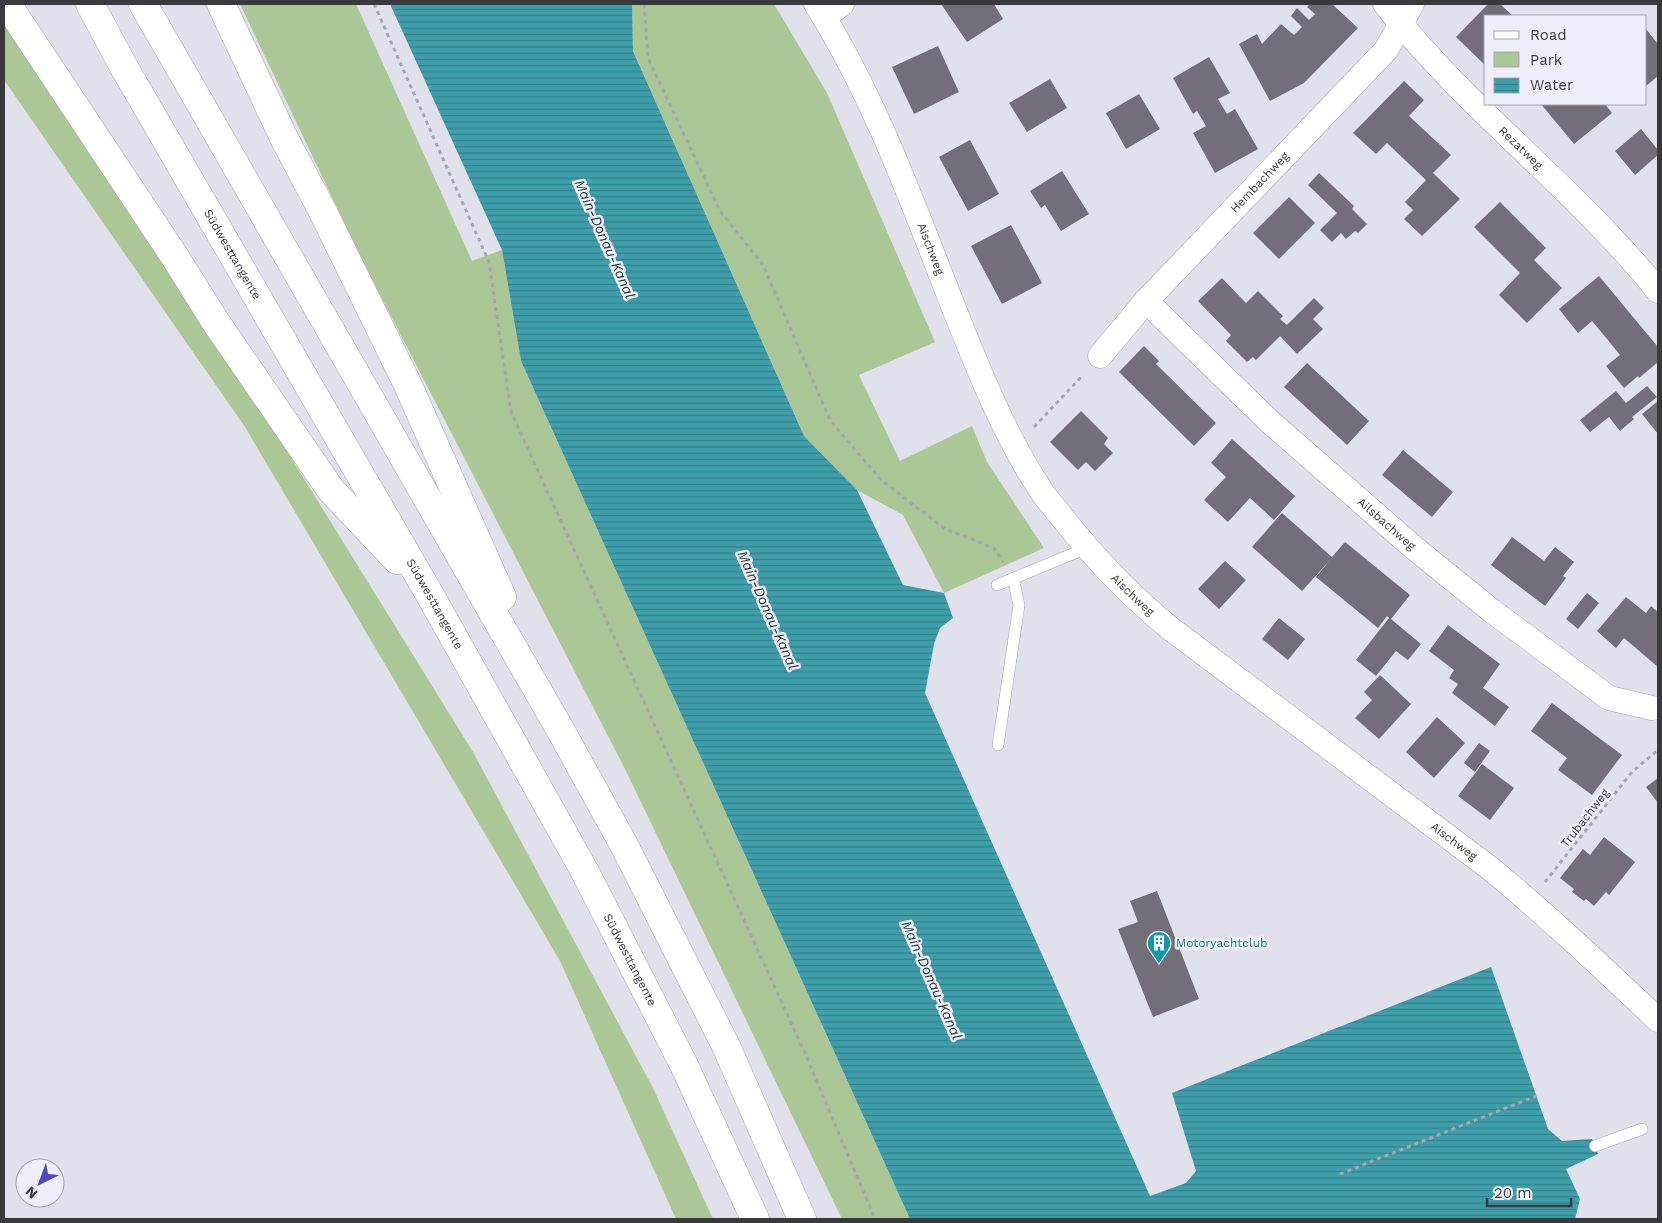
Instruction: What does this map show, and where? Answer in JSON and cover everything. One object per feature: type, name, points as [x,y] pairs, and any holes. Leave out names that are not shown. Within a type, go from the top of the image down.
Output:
[{"type":"highway","points":[[7,4],[215,321],[331,490],[430,595]]},
{"type":"highway","name":"Südwesttangente","points":[[90,4],[135,86],[430,595],[584,870],[683,1063],[755,1219]]},
{"type":"highway","points":[[143,4],[561,731],[623,843],[726,1046],[802,1219]]},
{"type":"highway","points":[[221,4],[285,140],[322,210],[407,383],[561,731]]},
{"type":"street","name":"Rezatweg","points":[[1385,4],[1426,54],[1578,202],[1658,291]]},
{"type":"street","name":"Hembachweg","points":[[1100,356],[1146,302],[1386,50],[1412,4]]},
{"type":"street","name":"Aischweg","points":[[827,8],[843,48],[887,142],[985,386],[1014,444],[1042,492],[1087,548],[1118,582],[1171,629],[1491,869],[1530,901],[1658,1020]]},
{"type":"street","name":"Ailsbachweg","points":[[1146,302],[1269,421],[1413,547],[1492,610],[1609,698],[1652,708]]},
{"type":"lane","points":[[997,586],[1087,548]]},
{"type":"lane","points":[[998,745],[1019,605],[1014,578]]},
{"type":"lane","points":[[1595,1146],[1642,1129]]},
{"type":"path","points":[[374,4],[489,262],[511,412],[804,1051],[875,1219]]},
{"type":"path","points":[[644,4],[648,58],[720,211],[763,265],[830,420],[881,480],[945,529],[994,548],[1014,578]]},
{"type":"path","points":[[1014,444],[1031,429],[1100,356]]},
{"type":"path","name":"Trubachweg","points":[[1530,901],[1632,772],[1658,750]]},
{"type":"path","points":[[1340,1174],[1536,1096]]},
{"type":"green space","points":[[240,4],[356,4],[472,261],[502,250],[521,361],[910,1219],[842,1219],[624,767],[362,260]]},
{"type":"green space","points":[[632,4],[774,4],[827,93],[935,342],[859,375],[900,461],[972,426],[987,462],[1044,548],[944,593],[903,515],[857,490],[804,436],[633,51]]},
{"type":"green space","points":[[4,9],[285,448],[473,752],[653,1088],[713,1219],[676,1219],[560,961],[245,427],[4,80]]},
{"type":"water","name":"Main-Donau-Kanal","points":[[390,4],[632,4],[633,51],[804,436],[857,490],[903,585],[944,593],[953,618],[940,628],[934,644],[925,693],[1150,1196],[1186,1183],[1196,1171],[1172,1093],[1491,967],[1548,1129],[1562,1141],[1592,1139],[1598,1154],[1566,1169],[1580,1199],[1575,1219],[910,1219],[521,361],[502,250]]},
{"type":"building","points":[[941,4],[994,4],[1003,19],[967,42]]},
{"type":"building","points":[[1310,4],[1332,4],[1358,28],[1304,83],[1270,101],[1239,44],[1257,34],[1262,44],[1281,24],[1294,35],[1302,27],[1291,16],[1297,8],[1309,20],[1315,14],[1307,7]]},
{"type":"building","points":[[1488,4],[1500,4],[1512,15],[1484,15],[1484,64],[1456,37]]},
{"type":"building","points":[[1647,30],[1658,44],[1658,76],[1647,85]]},
{"type":"building","points":[[938,46],[959,92],[914,114],[892,67]]},
{"type":"building","points":[[1209,57],[1230,93],[1218,99],[1227,114],[1235,109],[1258,149],[1215,173],[1193,133],[1206,126],[1197,111],[1193,114],[1173,78]]},
{"type":"building","points":[[1050,79],[1067,108],[1027,132],[1009,103]]},
{"type":"building","points":[[1404,81],[1424,100],[1409,116],[1451,155],[1433,173],[1460,199],[1422,236],[1404,219],[1413,210],[1405,202],[1426,180],[1387,143],[1376,154],[1353,133]]},
{"type":"building","points":[[1139,94],[1160,129],[1126,149],[1106,113]]},
{"type":"building","points":[[1542,105],[1606,105],[1612,113],[1574,144]]},
{"type":"building","points":[[1641,129],[1658,150],[1658,155],[1635,175],[1615,151]]},
{"type":"building","points":[[970,140],[999,194],[968,211],[939,157]]},
{"type":"building","points":[[1062,171],[1089,214],[1061,231],[1045,205],[1041,208],[1030,191]]},
{"type":"building","points":[[1319,173],[1354,206],[1352,209],[1367,224],[1358,233],[1355,231],[1346,239],[1341,233],[1332,242],[1320,230],[1337,213],[1308,185]]},
{"type":"building","points":[[1289,197],[1315,223],[1279,259],[1253,233]]},
{"type":"building","points":[[1500,202],[1546,248],[1534,260],[1562,288],[1527,323],[1499,295],[1520,273],[1474,227]]},
{"type":"building","points":[[1011,225],[1042,283],[1002,304],[971,246]]},
{"type":"building","points":[[1599,276],[1658,347],[1658,362],[1624,388],[1606,366],[1620,355],[1607,339],[1592,321],[1578,333],[1559,309]]},
{"type":"building","points":[[1222,278],[1246,303],[1258,291],[1283,316],[1280,319],[1287,325],[1314,298],[1324,308],[1313,319],[1323,329],[1297,354],[1280,336],[1256,360],[1253,357],[1247,362],[1226,341],[1231,335],[1198,301]]},
{"type":"building","points":[[1144,346],[1159,361],[1156,364],[1216,423],[1194,446],[1119,372]]},
{"type":"building","points":[[1307,363],[1369,421],[1347,445],[1284,387]]},
{"type":"building","points":[[1647,386],[1657,397],[1632,417],[1634,419],[1620,431],[1609,417],[1590,432],[1580,420],[1616,391],[1626,403]]},
{"type":"building","points":[[1658,401],[1658,434],[1642,414]]},
{"type":"building","points":[[1081,411],[1108,438],[1104,444],[1113,453],[1095,471],[1086,462],[1078,470],[1050,442]]},
{"type":"building","points":[[1232,439],[1295,496],[1274,520],[1250,498],[1228,522],[1204,500],[1226,477],[1211,463]]},
{"type":"building","points":[[1403,450],[1453,492],[1432,517],[1382,475]]},
{"type":"building","points":[[1282,513],[1332,557],[1345,542],[1410,595],[1391,619],[1421,644],[1408,660],[1396,651],[1376,676],[1356,660],[1389,618],[1387,616],[1378,628],[1316,577],[1330,560],[1302,591],[1252,547]]},
{"type":"building","points":[[1512,537],[1544,561],[1555,547],[1574,562],[1563,576],[1566,578],[1545,606],[1491,565]]},
{"type":"building","points":[[1225,561],[1246,580],[1219,609],[1198,589]]},
{"type":"building","points":[[1587,593],[1599,603],[1578,629],[1566,619]]},
{"type":"building","points":[[1626,597],[1646,613],[1651,606],[1658,612],[1658,667],[1624,638],[1616,648],[1597,631]]},
{"type":"building","points":[[1279,618],[1305,639],[1288,660],[1262,639]]},
{"type":"building","points":[[1448,625],[1500,664],[1483,688],[1509,707],[1495,726],[1452,693],[1458,684],[1449,678],[1454,670],[1429,651]]},
{"type":"building","points":[[1380,675],[1411,704],[1379,739],[1355,718],[1372,700],[1364,692]]},
{"type":"building","points":[[1552,703],[1622,755],[1592,795],[1558,770],[1567,758],[1531,731]]},
{"type":"building","points":[[1437,717],[1465,743],[1434,778],[1406,752]]},
{"type":"building","points":[[1479,743],[1490,751],[1475,772],[1464,763]]},
{"type":"building","points":[[1482,764],[1514,788],[1490,820],[1458,796]]},
{"type":"building","points":[[1658,778],[1658,803],[1646,787]]},
{"type":"building","points":[[1604,837],[1635,862],[1609,895],[1606,892],[1594,906],[1586,899],[1584,901],[1572,892],[1574,889],[1560,878],[1583,849],[1590,855]]},
{"type":"building","name":"Motoryachtclub","points":[[1157,891],[1199,999],[1153,1017],[1118,929],[1138,922],[1130,901]]},
{"type":"place","name":"Motoryachtclub","points":[[1159,964]]}]
